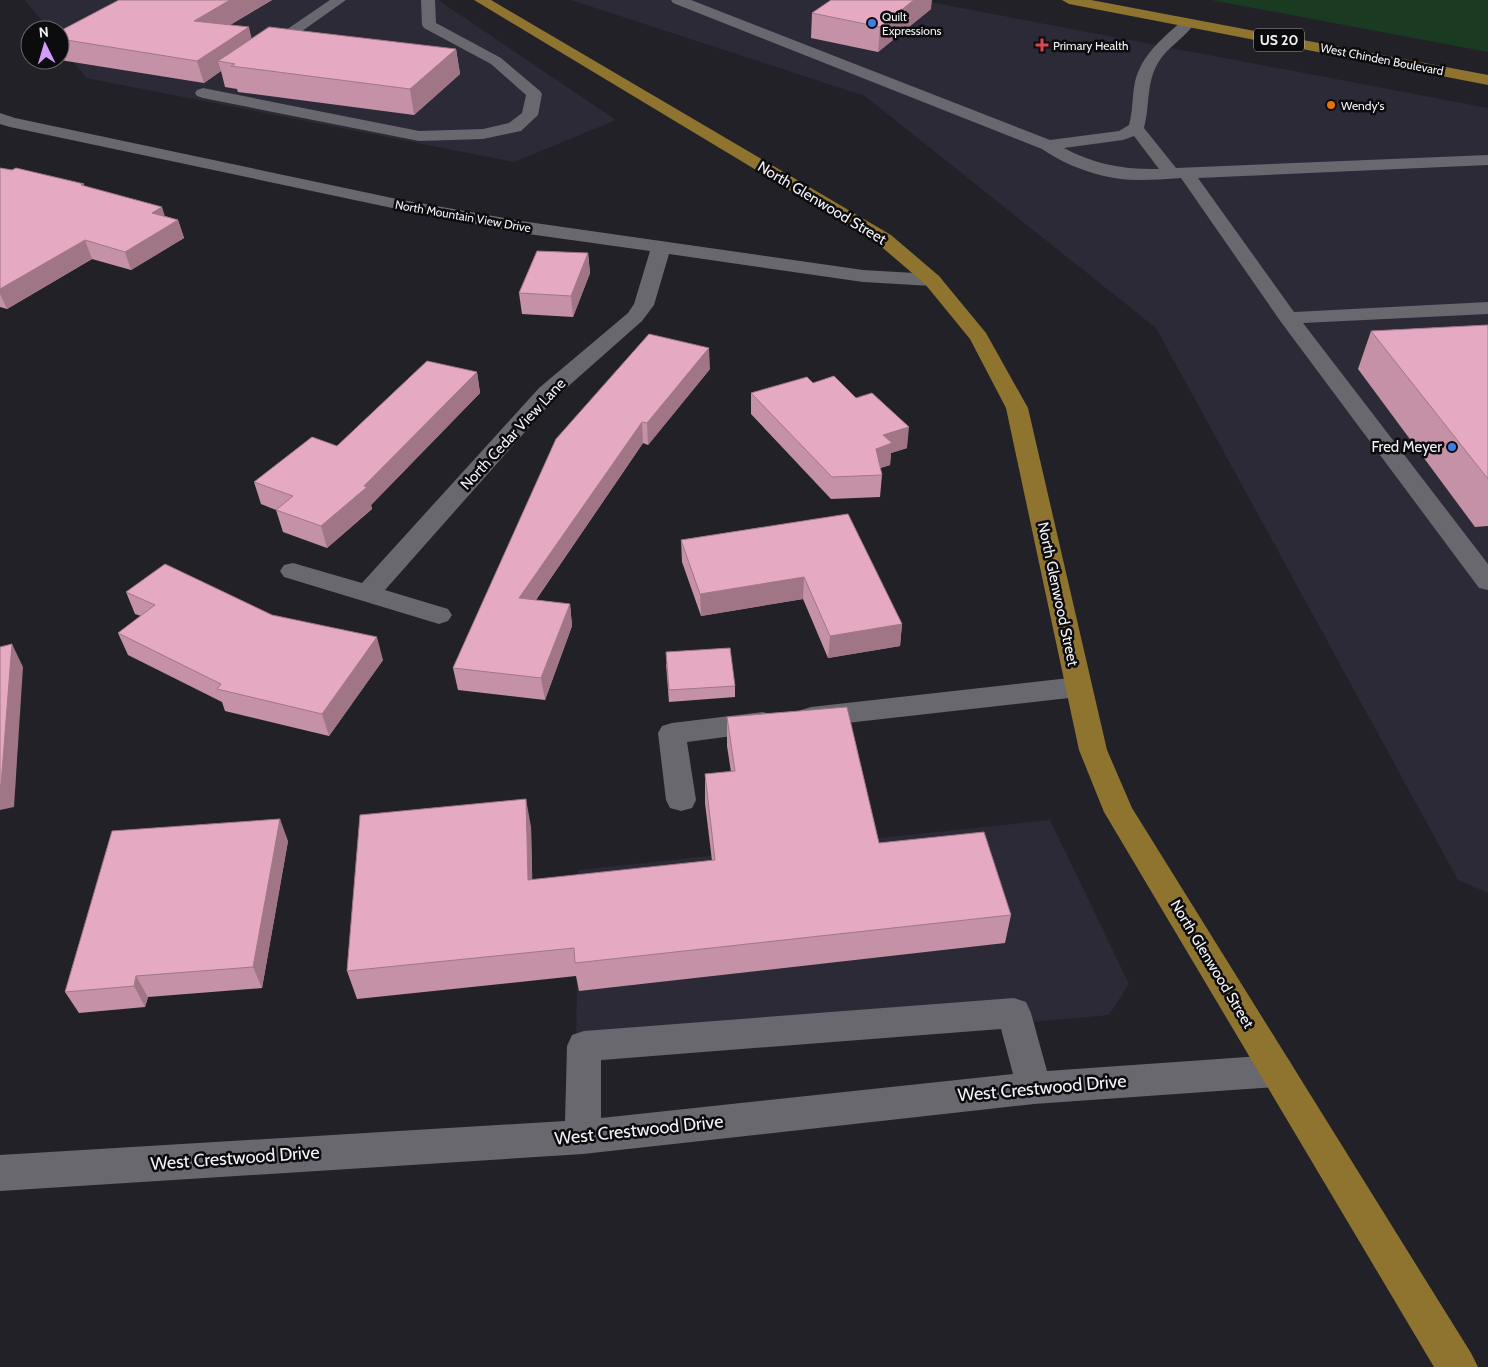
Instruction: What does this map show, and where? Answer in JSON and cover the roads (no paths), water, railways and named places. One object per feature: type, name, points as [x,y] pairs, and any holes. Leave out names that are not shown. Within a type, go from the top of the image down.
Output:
[{"type":"main road","name":"North Glenwood Street","points":[[481,0],[884,239],[932,280],[979,337],[1017,408],[1093,750],[1119,812],[1457,1367]]},
{"type":"main road","name":"West Chinden Boulevard","points":[[1069,0],[1488,80]]},
{"type":"street","points":[[251,60],[339,0]]},
{"type":"street","points":[[219,82],[202,93],[419,136],[484,134],[515,127],[530,115],[534,94],[496,61],[429,25],[428,0]]},
{"type":"street","points":[[678,0],[1048,144],[1060,154],[1096,169],[1136,175],[1488,160]]},
{"type":"street","points":[[1048,144],[1123,136],[1136,128],[1139,119],[1144,77],[1154,56],[1188,22]]},
{"type":"street","name":"North Mountain View Drive","points":[[0,118],[10,122],[397,204],[521,227],[863,276],[932,280]]},
{"type":"street","points":[[1136,128],[1179,174],[1488,582]]},
{"type":"street","name":"North Cedar View Lane","points":[[368,593],[547,393],[636,317],[644,305],[661,247]]},
{"type":"street","points":[[1288,318],[1488,308]]},
{"type":"street","points":[[293,571],[439,615]]},
{"type":"street","points":[[680,800],[672,733],[1078,687]]},
{"type":"street","points":[[583,1137],[584,1046],[1014,1013],[1034,1088]]},
{"type":"street","name":"West Crestwood Drive","points":[[0,1173],[583,1137],[1034,1088],[1276,1071]]},
{"type":"place","name":"Quilt Expressions","points":[[872,23]]},
{"type":"place","name":"Primary Health","points":[[1042,45]]},
{"type":"place","name":"Wendy's","points":[[1331,105]]},
{"type":"place","name":"Fred Meyer","points":[[1452,447]]}]
